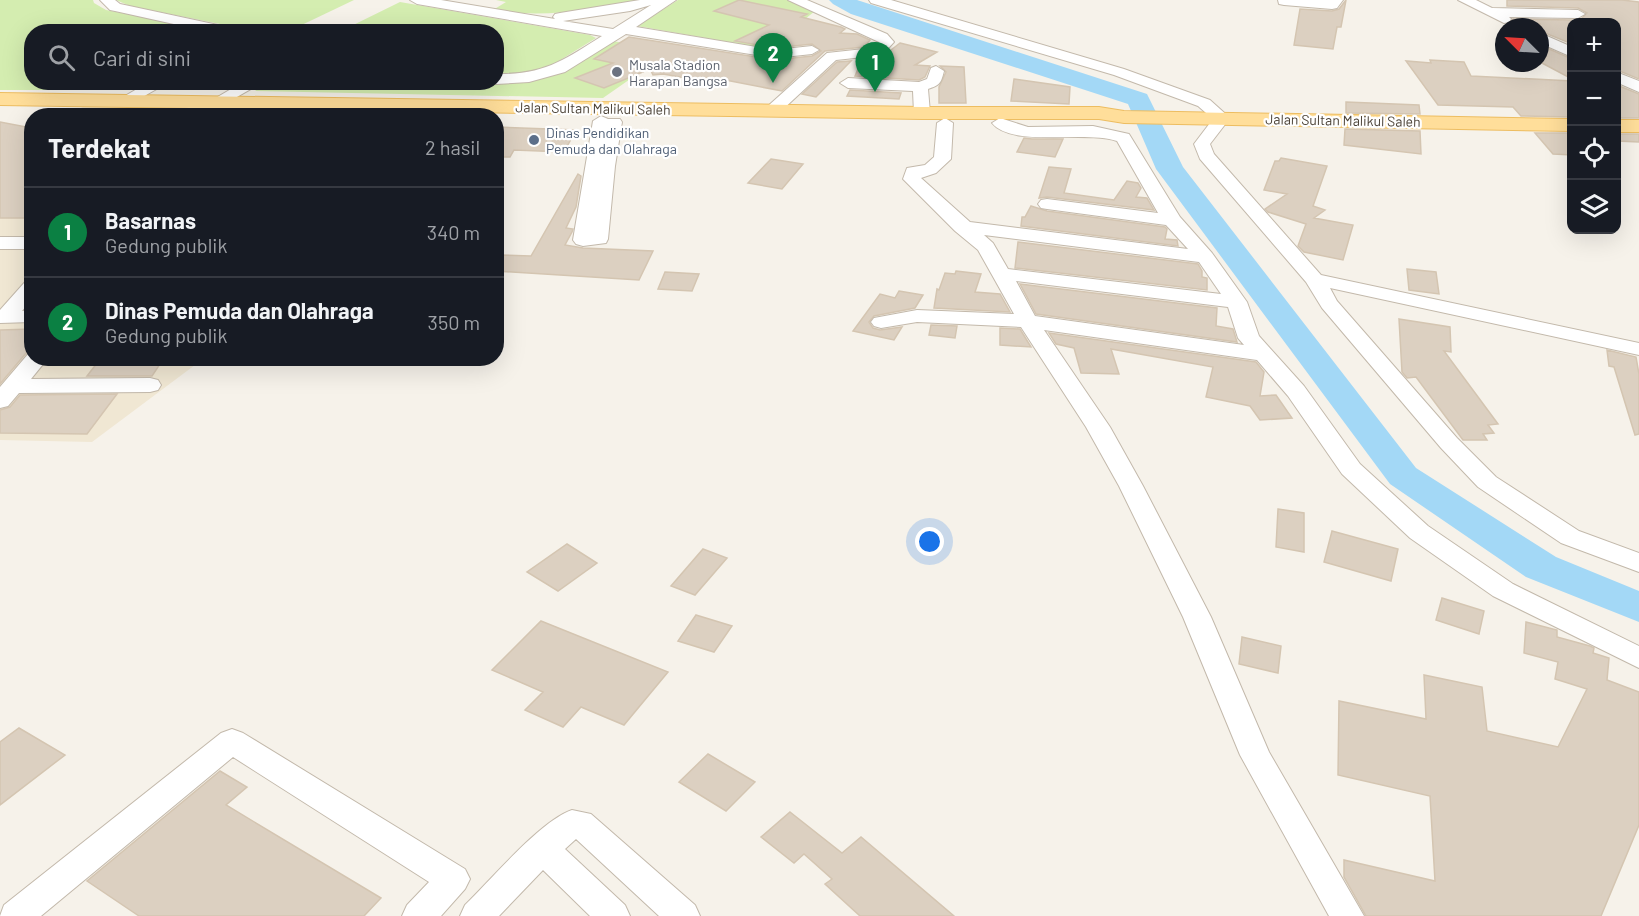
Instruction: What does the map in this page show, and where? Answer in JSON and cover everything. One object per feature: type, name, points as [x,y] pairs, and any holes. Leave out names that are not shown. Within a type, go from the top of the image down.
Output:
[{"type":"main road","name":"Jalan Sultan Malikul Saleh","points":[[0,99],[126,100],[204,108]]},
{"type":"main road","name":"Jalan Sultan Malikul Saleh","points":[[0,110],[24,110]]},
{"type":"main road","name":"Jalan Sultan Malikul Saleh","points":[[504,117],[608,121],[726,115],[774,110],[921,113],[1099,112],[1119,116],[1567,125]]},
{"type":"main road","name":"Jalan Sultan Malikul Saleh","points":[[504,113],[726,115],[945,123],[1104,121],[1119,116]]},
{"type":"main road","points":[[1621,126],[1639,126]]},
{"type":"street","points":[[107,0],[116,7],[195,24]]},
{"type":"street","points":[[417,0],[521,18],[775,54],[812,50]]},
{"type":"street","points":[[521,18],[595,13],[655,0]]},
{"type":"street","points":[[504,79],[542,75],[560,69],[669,0]]},
{"type":"street","points":[[774,110],[832,56],[877,52],[887,42],[882,37],[795,0]]},
{"type":"street","points":[[876,0],[1119,72],[1203,103],[1222,118],[1202,144],[1206,155],[1314,279],[1329,304],[1449,443],[1487,482],[1570,537],[1639,563]]},
{"type":"street","points":[[1284,1],[1332,5],[1336,0]]},
{"type":"street","points":[[1465,0],[1502,18]]},
{"type":"street","points":[[1490,12],[1578,14]]},
{"type":"street","points":[[1549,42],[1567,50]]},
{"type":"street","points":[[848,83],[920,87],[934,82],[936,71]]},
{"type":"street","points":[[1621,78],[1639,87]]},
{"type":"street","points":[[920,87],[921,113]]},
{"type":"street","points":[[126,100],[146,90]]},
{"type":"street","points":[[226,108],[247,90]]},
{"type":"street","points":[[608,121],[599,239],[583,240],[608,121]]},
{"type":"street","points":[[945,123],[942,159],[930,169],[913,172],[912,179],[986,247],[1028,321],[1098,427],[1131,486],[1197,617],[1255,755],[1347,916]]},
{"type":"street","points":[[1000,123],[1014,130],[1097,131],[1123,138],[1172,220],[1205,257],[1237,302],[1249,338],[1296,391],[1351,469],[1419,532],[1503,590],[1639,658]]},
{"type":"street","points":[[1047,204],[1172,220]]},
{"type":"street","points":[[962,227],[1205,257]]},
{"type":"street","points":[[0,243],[24,243]]},
{"type":"street","points":[[1002,273],[1237,302]]},
{"type":"street","points":[[1314,279],[1639,349]]},
{"type":"street","points":[[2,319],[24,295]]},
{"type":"street","points":[[881,322],[917,316],[1028,321],[1261,354]]},
{"type":"street","points":[[2,319],[24,317]]},
{"type":"street","points":[[7,394],[30,366]]},
{"type":"street","points":[[7,394],[150,385]]},
{"type":"street","points":[[16,916],[232,741],[453,879],[419,916]]},
{"type":"street","points":[[477,916],[572,823],[580,823],[683,916]]},
{"type":"street","points":[[543,849],[613,916]]},
{"type":"shaded area","points":[[182,103],[315,108],[81,108],[87,104]]},
{"type":"shaded area","points":[[24,141],[24,366],[194,366],[92,442],[0,440],[0,147]]},
{"type":"green space","points":[[0,0],[93,0],[106,10],[179,24],[24,24],[24,90],[0,90]]},
{"type":"green space","points":[[116,0],[354,0],[304,24],[220,24],[130,6]]},
{"type":"green space","points":[[496,0],[644,0],[569,12],[531,14],[493,10],[506,2]]},
{"type":"green space","points":[[678,0],[791,0],[815,11],[768,49],[637,26]]},
{"type":"green space","points":[[400,2],[590,35],[596,38],[549,67],[535,72],[504,75],[504,24],[355,24]]},
{"type":"green space","points":[[613,41],[669,52],[603,98],[255,91],[504,90],[504,84],[533,81],[547,77],[584,60]]},
{"type":"building","points":[[739,0],[807,14],[801,17],[841,27],[845,29],[840,33],[857,34],[870,40],[864,47],[825,51],[782,91],[715,78],[706,78],[703,81],[663,74],[653,75],[650,69],[604,88],[575,78],[613,63],[594,59],[629,37],[775,60],[812,56],[821,51],[812,44],[775,48],[735,41],[769,25],[714,11]]},
{"type":"building","points":[[1346,0],[1341,27],[1337,27],[1333,49],[1294,45],[1300,9],[1332,11],[1339,9]]},
{"type":"building","points":[[1507,0],[1639,2],[1639,79],[1621,72],[1621,18],[1582,18],[1587,13],[1578,8],[1507,6]]},
{"type":"building","points":[[1549,20],[1567,20],[1567,42],[1549,35]]},
{"type":"building","points":[[900,43],[937,52],[915,65],[930,66],[925,77],[919,80],[855,76],[860,64],[882,57]]},
{"type":"building","points":[[1549,49],[1567,57],[1567,76],[1549,67]]},
{"type":"building","points":[[1430,60],[1464,62],[1471,76],[1567,81],[1567,117],[1521,116],[1513,107],[1438,105],[1406,61],[1431,63]]},
{"type":"building","points":[[851,61],[816,97],[802,94],[837,62]]},
{"type":"building","points":[[940,66],[964,67],[966,103],[939,103],[939,87],[946,72]]},
{"type":"building","points":[[1014,79],[1070,87],[1069,104],[1011,101]]},
{"type":"building","points":[[1621,87],[1639,94],[1639,118],[1621,118]]},
{"type":"building","points":[[850,90],[901,93],[899,99],[847,96]]},
{"type":"building","points":[[1346,102],[1419,105],[1420,114],[1346,113]]},
{"type":"building","points":[[0,122],[24,126],[24,218],[0,218]]},
{"type":"building","name":"Dinas Pendidikan Pemuda dan Olahraga","points":[[504,127],[576,130],[564,152],[514,150],[510,157],[504,157]]},
{"type":"building","points":[[1345,129],[1420,131],[1421,154],[1344,145]]},
{"type":"building","points":[[1535,133],[1567,133],[1567,155],[1553,154]]},
{"type":"building","points":[[1621,134],[1639,134],[1639,142],[1621,141]]},
{"type":"building","points":[[1024,138],[1063,139],[1055,157],[1017,152]]},
{"type":"building","points":[[1281,158],[1327,166],[1313,206],[1325,210],[1314,218],[1353,225],[1343,260],[1304,252],[1298,246],[1306,224],[1265,209],[1287,194],[1264,190],[1275,161]]},
{"type":"building","points":[[771,159],[803,164],[782,189],[748,183]]},
{"type":"building","points":[[1049,167],[1071,169],[1064,193],[1114,200],[1127,181],[1138,183],[1141,188],[1136,197],[1147,198],[1154,210],[1047,197],[1039,198]]},
{"type":"building","points":[[578,174],[581,176],[576,207],[566,228],[573,229],[565,245],[653,251],[639,280],[504,272],[504,255],[531,256]]},
{"type":"building","points":[[1031,206],[1047,211],[1165,227],[1167,229],[1165,239],[1177,240],[1178,246],[1021,226],[1022,217],[1025,217]]},
{"type":"building","points":[[1018,242],[1198,264],[1202,277],[1207,278],[1207,290],[1015,268]]},
{"type":"building","points":[[1407,269],[1436,272],[1439,294],[1409,290]]},
{"type":"building","points":[[956,271],[981,274],[975,292],[1000,294],[1010,312],[934,308],[937,289],[939,290],[945,273],[955,274]]},
{"type":"building","points":[[665,272],[699,274],[692,291],[658,289]]},
{"type":"building","points":[[1020,284],[1217,308],[1216,326],[1233,329],[1237,342],[1036,314]]},
{"type":"building","points":[[899,291],[923,295],[915,308],[874,316],[869,322],[873,328],[880,330],[902,327],[894,340],[853,331],[880,294],[895,298]]},
{"type":"building","points":[[1399,319],[1450,327],[1451,352],[1444,351],[1498,424],[1488,425],[1494,433],[1483,434],[1487,440],[1463,440],[1416,377],[1407,378],[1402,372]]},
{"type":"building","points":[[931,325],[957,326],[955,338],[929,335]]},
{"type":"building","points":[[1000,328],[1020,329],[1031,347],[1000,345]]},
{"type":"building","points":[[24,329],[24,356],[0,384],[0,330]]},
{"type":"building","points":[[1049,333],[1256,362],[1264,372],[1260,396],[1276,395],[1292,418],[1260,420],[1250,406],[1206,397],[1213,367],[1111,349],[1119,374],[1081,373],[1074,348],[1056,344]]},
{"type":"building","points":[[1607,350],[1636,357],[1639,374],[1639,434],[1635,435],[1614,367],[1609,366]]},
{"type":"building","points":[[95,366],[159,366],[152,376],[87,376]]},
{"type":"building","points":[[117,394],[87,434],[0,433],[0,410],[10,407],[20,395]]},
{"type":"building","points":[[1278,509],[1304,513],[1304,552],[1276,547]]},
{"type":"building","points":[[1332,531],[1398,549],[1391,581],[1324,562]]},
{"type":"building","points":[[567,544],[597,563],[558,591],[527,572]]},
{"type":"building","points":[[703,549],[727,558],[695,595],[671,586]]},
{"type":"building","points":[[1442,598],[1484,611],[1479,634],[1436,620]]},
{"type":"building","points":[[696,615],[732,626],[714,652],[678,641]]},
{"type":"building","points":[[541,621],[668,672],[624,725],[581,707],[563,727],[525,710],[543,692],[492,670]]},
{"type":"building","points":[[1526,622],[1557,630],[1557,637],[1594,648],[1593,653],[1609,658],[1607,680],[1639,692],[1639,825],[1601,916],[1366,916],[1344,877],[1344,860],[1435,881],[1430,796],[1338,775],[1339,701],[1426,719],[1424,675],[1482,687],[1487,731],[1558,747],[1587,689],[1555,679],[1558,662],[1524,653]]},
{"type":"building","points":[[1242,637],[1281,646],[1278,673],[1239,664]]},
{"type":"building","points":[[19,728],[65,755],[0,805],[0,742]]},
{"type":"building","points":[[708,754],[755,782],[726,811],[679,782]]},
{"type":"building","points":[[220,771],[247,787],[226,805],[381,898],[364,916],[139,916],[87,881]]},
{"type":"building","points":[[790,812],[842,853],[861,837],[954,916],[860,916],[825,884],[832,879],[804,854],[794,863],[761,837]]},
{"type":"waterway","points":[[840,0],[859,9],[1138,99],[1170,169],[1403,476],[1541,567],[1639,607]]},
{"type":"place","name":"Musala Stadion Harapan Bangsa","points":[[617,72]]},
{"type":"place","name":"Dinas Pemuda dan Olahraga","points":[[773,83]]},
{"type":"place","name":"Basarnas","points":[[875,92]]},
{"type":"place","name":"Dinas Pendidikan Pemuda dan Olahraga","points":[[534,140]]}]
